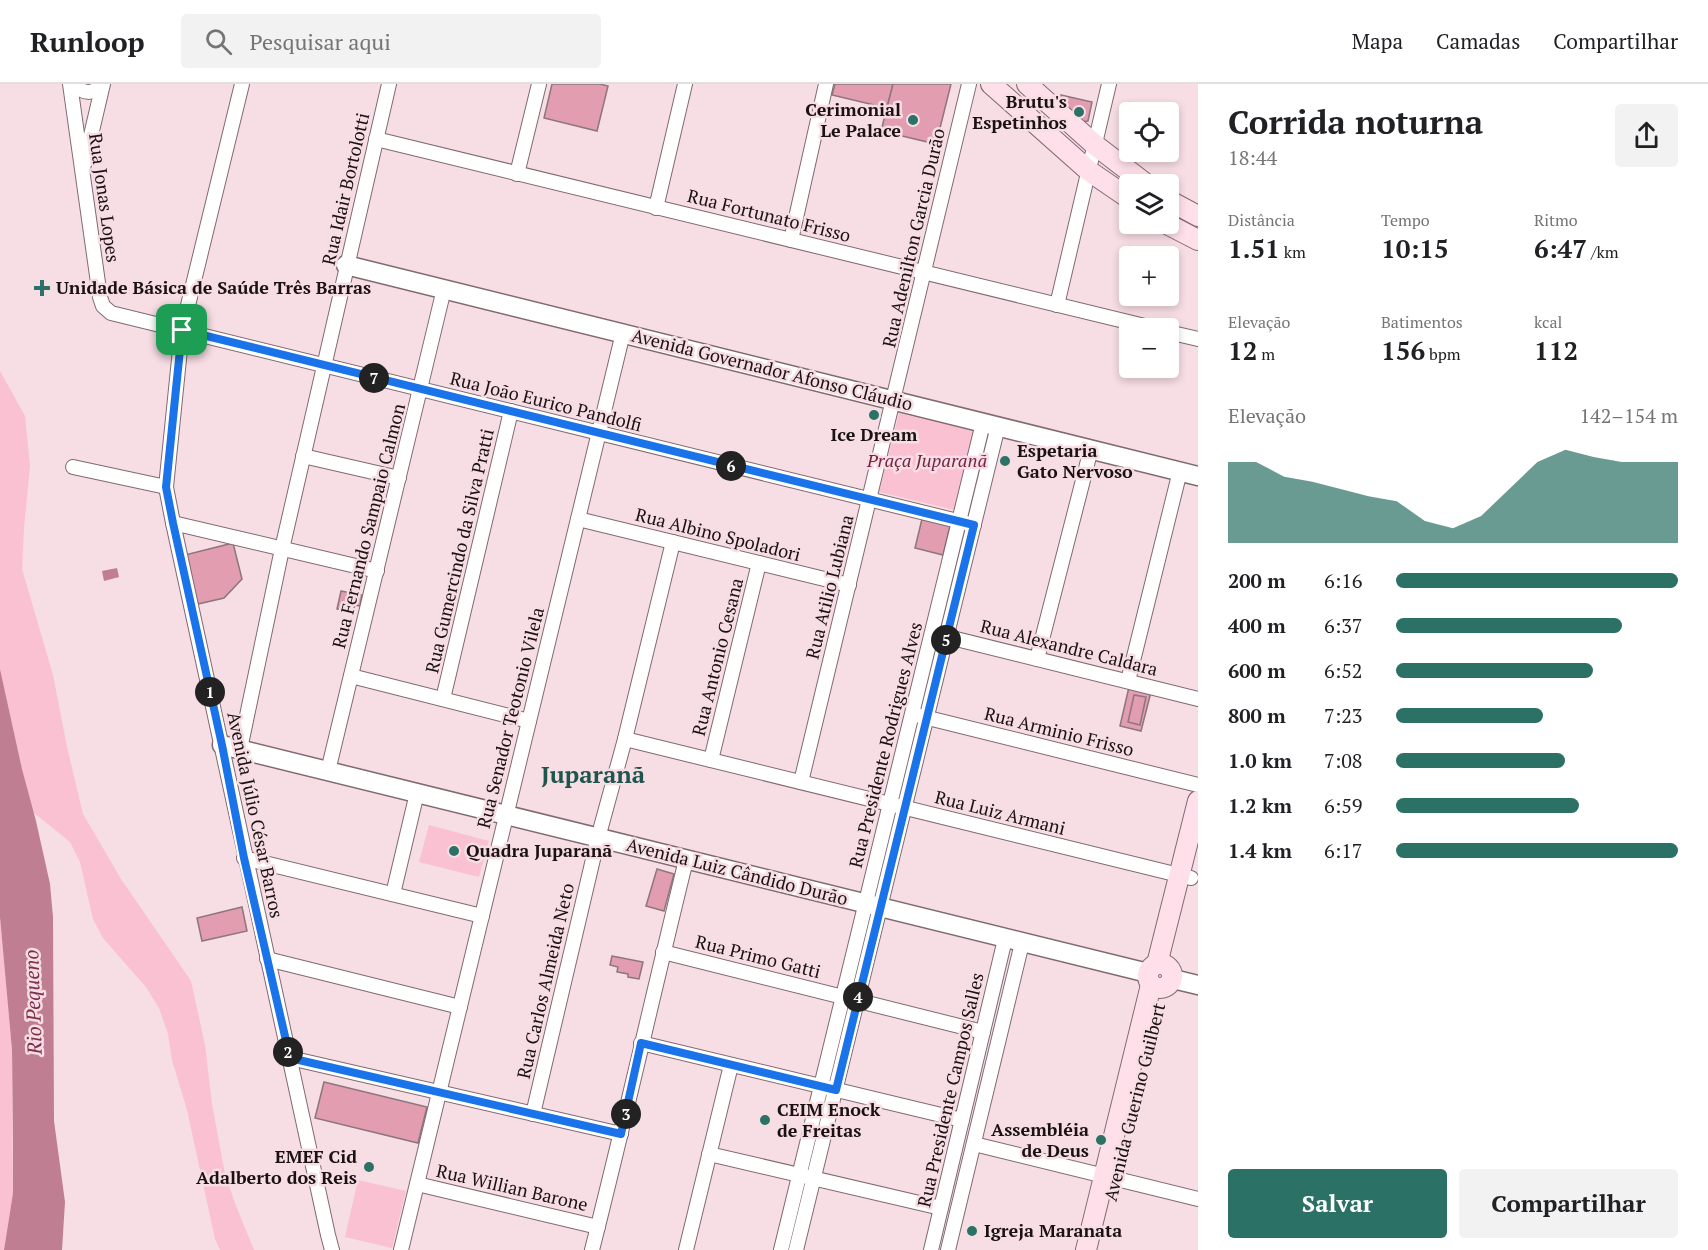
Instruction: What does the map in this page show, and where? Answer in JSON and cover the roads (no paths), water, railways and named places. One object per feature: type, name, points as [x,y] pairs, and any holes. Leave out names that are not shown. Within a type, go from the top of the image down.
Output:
[{"type":"main road","points":[[991,84],[1089,171],[1119,191]]},
{"type":"main road","points":[[1027,84],[1095,145],[1133,174]]},
{"type":"main road","points":[[1179,206],[1198,216]]},
{"type":"main road","points":[[1179,230],[1198,240]]},
{"type":"main road","name":"Avenida Guerino Guilbert","points":[[1086,1250],[1110,1178],[1185,877],[1198,801]]},
{"type":"main road","name":"Avenida Guerino Guilbert","points":[[1185,877],[1198,852]]},
{"type":"main road","name":"Avenida Guerino Guilbert","points":[[1099,1250],[1110,1178]]},
{"type":"street","points":[[72,84],[86,92],[93,92],[103,84]]},
{"type":"street","name":"Rua Jonas Lopes","points":[[72,84],[100,297],[103,306],[111,314]]},
{"type":"street","points":[[82,173],[103,84]]},
{"type":"street","name":"Avenida Júlio César Barros","points":[[242,84],[182,330],[166,487],[173,523],[231,747],[244,858],[332,1250]]},
{"type":"street","name":"Rua Idair Bortolotti","points":[[231,747],[282,549],[389,84]]},
{"type":"street","points":[[517,174],[539,84]]},
{"type":"street","points":[[656,207],[685,84]]},
{"type":"street","points":[[790,240],[826,84]]},
{"type":"street","name":"Rua Adenilton Garcia Durão","points":[[894,400],[969,84]]},
{"type":"street","points":[[1057,305],[1109,84]]},
{"type":"street","name":"Rua Fortunato Frisso","points":[[376,139],[1119,320]]},
{"type":"street","name":"Avenida Governador Afonso Cláudio","points":[[346,265],[1189,474]]},
{"type":"street","name":"Rua Fernando Sampaio Calmon","points":[[328,771],[444,289]]},
{"type":"street","name":"Rua João Eurico Pandolfi","points":[[111,314],[974,525]]},
{"type":"street","name":"Rua Senador Teotonio Vilela","points":[[401,1250],[623,333]]},
{"type":"street","points":[[1179,335],[1198,339]]},
{"type":"street","name":"Rua Atilio Lubiana","points":[[801,782],[894,400]]},
{"type":"street","name":"Rua Gumercindo da Silva Pratti","points":[[443,699],[511,411]]},
{"type":"street","name":"Rua Presidente Rodrigues Alves","points":[[796,1250],[857,1001],[890,804],[959,522],[990,424]]},
{"type":"street","name":"Rua Presidente Rodrigues Alves","points":[[781,1250],[843,997],[904,808],[974,525],[990,424]]},
{"type":"street","points":[[1037,659],[1091,449]]},
{"type":"street","points":[[303,456],[399,478]]},
{"type":"street","points":[[73,466],[166,487]]},
{"type":"street","points":[[1128,681],[1189,474]]},
{"type":"street","name":"Rua Albino Spoladori","points":[[578,519],[849,585]]},
{"type":"street","points":[[173,523],[377,571]]},
{"type":"street","name":"Rua Carlos Almeida Neto","points":[[533,1114],[598,838],[625,739],[673,542]]},
{"type":"street","name":"Rua Antonio Cesana","points":[[711,760],[759,563]]},
{"type":"street","name":"Rua Alexandre Caldara","points":[[932,633],[1198,699]]},
{"type":"street","points":[[351,676],[529,720]]},
{"type":"street","name":"Rua Arminio Frisso","points":[[912,714],[1198,785]]},
{"type":"street","name":"Rua Luiz Armani","points":[[625,739],[1185,877]]},
{"type":"street","name":"Avenida Luiz Cândido Durão","points":[[231,747],[1198,985]]},
{"type":"street","points":[[393,894],[417,793]]},
{"type":"street","points":[[244,858],[482,916]]},
{"type":"street","points":[[592,1250],[686,860]]},
{"type":"street","name":"Rua Presidente Campos Salles","points":[[931,1250],[983,1032],[1013,941]]},
{"type":"street","name":"Rua Presidente Campos Salles","points":[[948,1250],[974,1144],[1013,941]]},
{"type":"street","name":"Rua Primo Gatti","points":[[663,952],[983,1032]]},
{"type":"street","points":[[267,959],[460,1007]]},
{"type":"street","points":[[641,1043],[962,1120]]},
{"type":"street","points":[[290,1058],[621,1134]]},
{"type":"street","points":[[686,1250],[731,1065]]},
{"type":"street","points":[[974,1144],[1198,1199]]},
{"type":"street","points":[[709,1154],[941,1208]]},
{"type":"street","name":"Rua Willian Barone","points":[[417,1184],[598,1227]]},
{"type":"water","points":[[117,568],[119,577],[104,581],[102,571]]},
{"type":"water","name":"Rio Pequeno","points":[[0,669],[50,884],[53,917],[54,1121],[65,1202],[62,1250],[4,1250],[13,1193],[13,1139],[12,1050],[0,917]]},
{"type":"place","name":"Brutu's Espetinhos","points":[[1079,112]]},
{"type":"place","name":"Cerimonial Le Palace","points":[[913,120]]},
{"type":"place","name":"Unidade Básica de Saúde Três Barras","points":[[42,288]]},
{"type":"place","name":"Ice Dream","points":[[874,415]]},
{"type":"place","name":"Espetaria Gato Nervoso","points":[[1005,461]]},
{"type":"place","name":"Quadra Juparanã","points":[[454,851]]},
{"type":"place","name":"CEIM Enock de Freitas","points":[[765,1120]]},
{"type":"place","name":"Assembléia de Deus","points":[[1101,1140]]},
{"type":"place","name":"EMEF Cid Adalberto dos Reis","points":[[369,1167]]},
{"type":"place","name":"Igreja Maranata","points":[[972,1231]]},
{"type":"district","name":"Juparanã","points":[[593,775]]},
{"type":"park label","name":"Praça Juparanã","points":[[927,461]]}]
